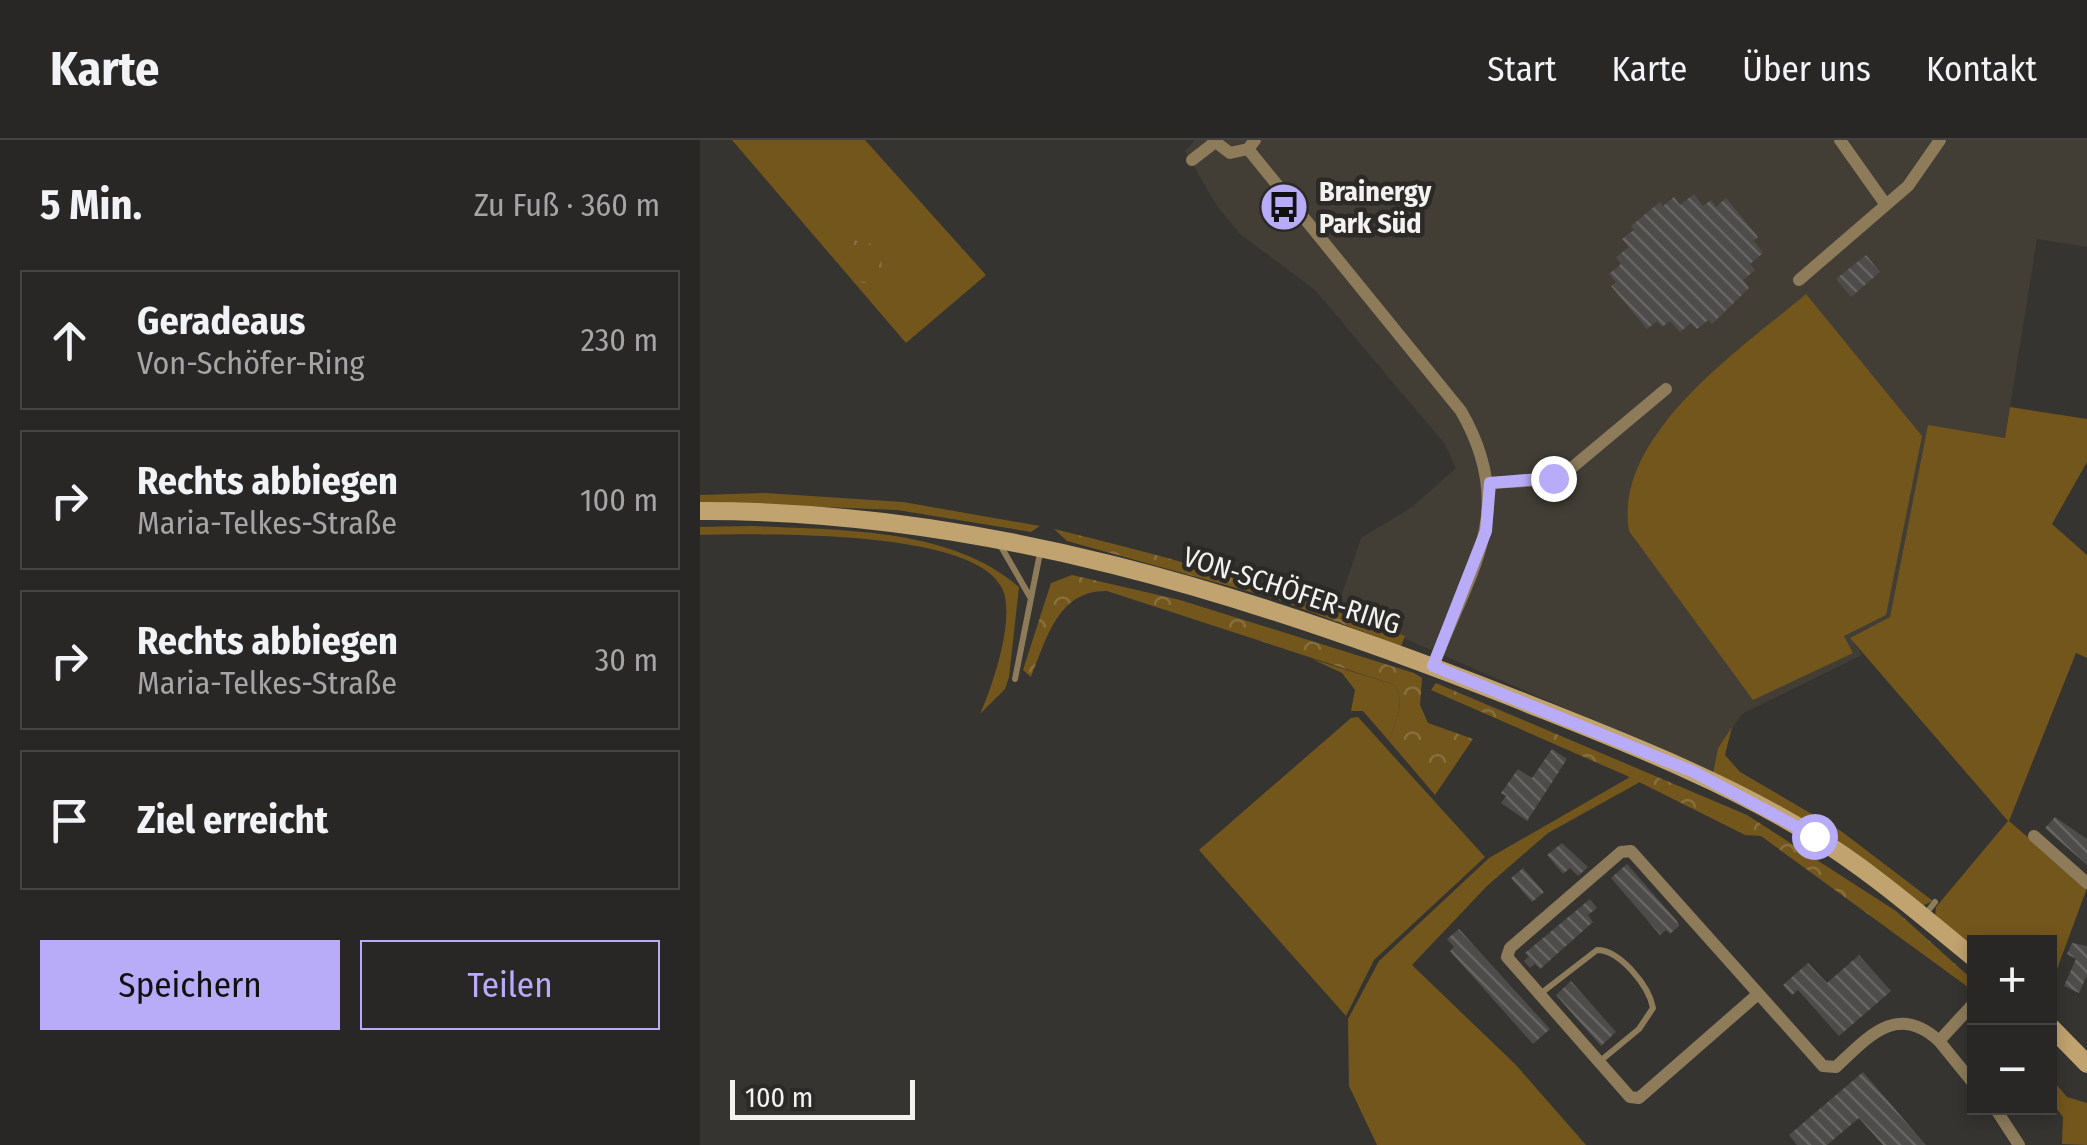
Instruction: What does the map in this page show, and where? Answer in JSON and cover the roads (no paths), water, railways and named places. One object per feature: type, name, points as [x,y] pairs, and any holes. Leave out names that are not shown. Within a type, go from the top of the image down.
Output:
[{"type":"main road","name":"VON-SCHÖFER-RING","points":[[700,511],[795,511],[867,517],[1042,546],[1198,586],[1433,666],[1718,783],[1814,836],[1929,910],[1967,951]]},
{"type":"main road","points":[[2057,1033],[2087,1064]]},
{"type":"street","points":[[1840,140],[1886,205]]},
{"type":"street","points":[[1799,280],[1924,168],[1940,140]]},
{"type":"street","points":[[1192,160],[1213,142],[1230,154],[1252,144],[1461,411],[1481,446],[1490,483],[1486,531],[1433,666]]},
{"type":"street","points":[[1490,483],[1543,480],[1568,471],[1666,389]]},
{"type":"street","points":[[2034,836],[2087,882]]},
{"type":"street","points":[[1758,994],[1640,1098],[1630,1097],[1507,957],[1510,948],[1621,852],[1631,851],[1823,1066],[1836,1067],[1880,1026],[1898,1021],[1916,1024],[1939,1040],[1967,1075]]},
{"type":"street","points":[[1939,1040],[1967,1010]]},
{"type":"street","points":[[1999,1115],[2018,1145]]},
{"type":"lane","points":[[994,539],[1023,578],[1031,599]]},
{"type":"lane","points":[[1015,679],[1042,546]]},
{"type":"lane","points":[[1539,995],[1596,950],[1612,952],[1648,991],[1653,1008],[1648,1019],[1599,1062]]},
{"type":"place","name":"Brainergy Park Süd","points":[[1284,207]]}]
